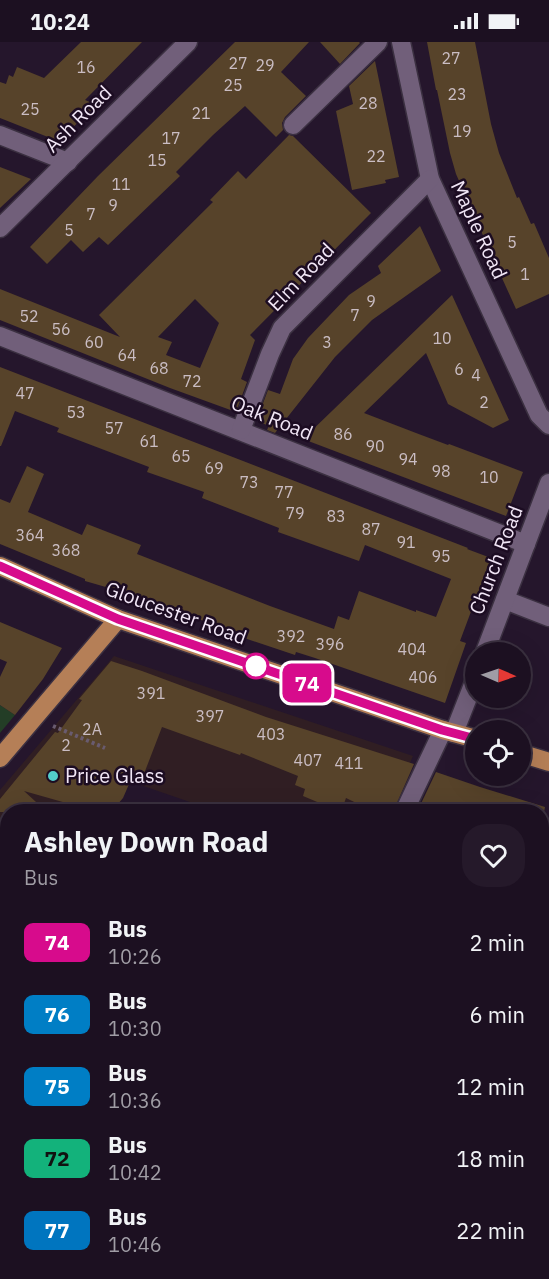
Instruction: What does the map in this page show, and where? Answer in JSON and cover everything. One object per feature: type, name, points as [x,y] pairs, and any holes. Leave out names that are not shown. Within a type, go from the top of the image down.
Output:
[{"type":"main road","name":"Gloucester Road","points":[[0,566],[118,619],[465,736]]},
{"type":"main road","points":[[0,758],[118,619]]},
{"type":"main road","points":[[531,756],[549,762]]},
{"type":"street","name":"Ash Road","points":[[0,228],[188,42]]},
{"type":"street","points":[[294,125],[378,42]]},
{"type":"street","name":"Maple Road","points":[[401,42],[430,179],[539,415],[549,425]]},
{"type":"street","points":[[0,135],[68,162]]},
{"type":"street","name":"Elm Road","points":[[241,430],[282,328],[430,179]]},
{"type":"street","name":"Oak Road","points":[[0,336],[526,544]]},
{"type":"street","name":"Church Road","points":[[489,642],[549,483]]},
{"type":"street","points":[[505,600],[549,617]]},
{"type":"street","points":[[408,804],[465,698]]},
{"type":"path","points":[[34,718],[105,748]]},
{"type":"shaded area","points":[[114,656],[413,756],[392,804],[196,804],[97,770],[70,804],[0,804],[0,790]]},
{"type":"green space","points":[[0,705],[15,715],[0,733]]},
{"type":"building","points":[[81,42],[142,42],[85,100],[97,105],[58,141],[0,118],[0,82],[6,84],[9,75],[13,77],[17,67],[44,78]]},
{"type":"building","points":[[235,42],[309,42],[281,72],[306,96],[285,117],[282,123],[283,130],[276,137],[245,106],[176,172],[180,176],[108,245],[99,237],[83,252],[71,240],[47,264],[30,247],[98,176]]},
{"type":"building","points":[[320,42],[359,42],[360,43],[340,64]]},
{"type":"building","points":[[427,42],[475,42],[499,153],[517,198],[519,197],[531,224],[534,223],[549,258],[549,294],[516,309],[492,256],[494,255],[489,249],[456,174]]},
{"type":"building","points":[[375,61],[399,177],[385,180],[386,183],[352,190],[336,111],[353,104],[349,86]]},
{"type":"building","points":[[289,135],[293,136],[371,213],[250,335],[255,340],[241,379],[247,382],[236,412],[0,320],[0,289],[120,337],[99,315],[213,202],[210,200],[238,171],[246,179]],"holes":[[[195,299],[219,323],[200,368],[166,355],[172,342],[158,337]]]},
{"type":"building","points":[[0,167],[31,179],[0,208]]},
{"type":"building","points":[[420,226],[441,271],[372,320],[335,357],[275,433],[267,430],[269,426],[257,419],[268,390],[280,394],[293,359],[308,338],[349,295],[381,273],[378,266]]},
{"type":"building","points":[[452,295],[509,420],[493,428],[448,404],[426,353],[364,413],[523,472],[506,516],[303,439]]},
{"type":"building","points":[[0,367],[491,558],[460,641],[465,643],[465,646],[445,703],[315,658],[296,652],[295,655],[238,636],[239,634],[201,620],[85,581],[85,579],[0,544],[0,499],[10,503],[27,466],[44,474],[28,512],[82,535],[87,524],[141,545],[137,554],[334,629],[338,616],[349,620],[359,591],[436,617],[451,579],[365,545],[359,561],[278,532],[279,528],[202,498],[204,492],[147,472],[149,467],[57,432],[59,428],[15,411],[0,446]]},
{"type":"building","points":[[0,622],[62,648],[43,679],[15,715],[0,705],[0,677],[7,662],[0,659]]},
{"type":"building","points":[[111,661],[266,717],[414,764],[396,804],[358,804],[346,798],[344,804],[322,804],[303,796],[305,789],[295,785],[298,776],[241,753],[240,755],[162,727],[142,779],[133,775],[118,804],[70,804],[24,791],[38,804],[0,804],[0,799],[55,732],[58,733],[82,700],[79,699]]},
{"type":"building","points":[[436,772],[465,782],[465,786],[477,786],[535,804],[421,804]]},
{"type":"bus line","name":"74","points":[[0,566],[118,619],[465,736]]},
{"type":"place","name":"Price Glass","points":[[53,776]]}]
